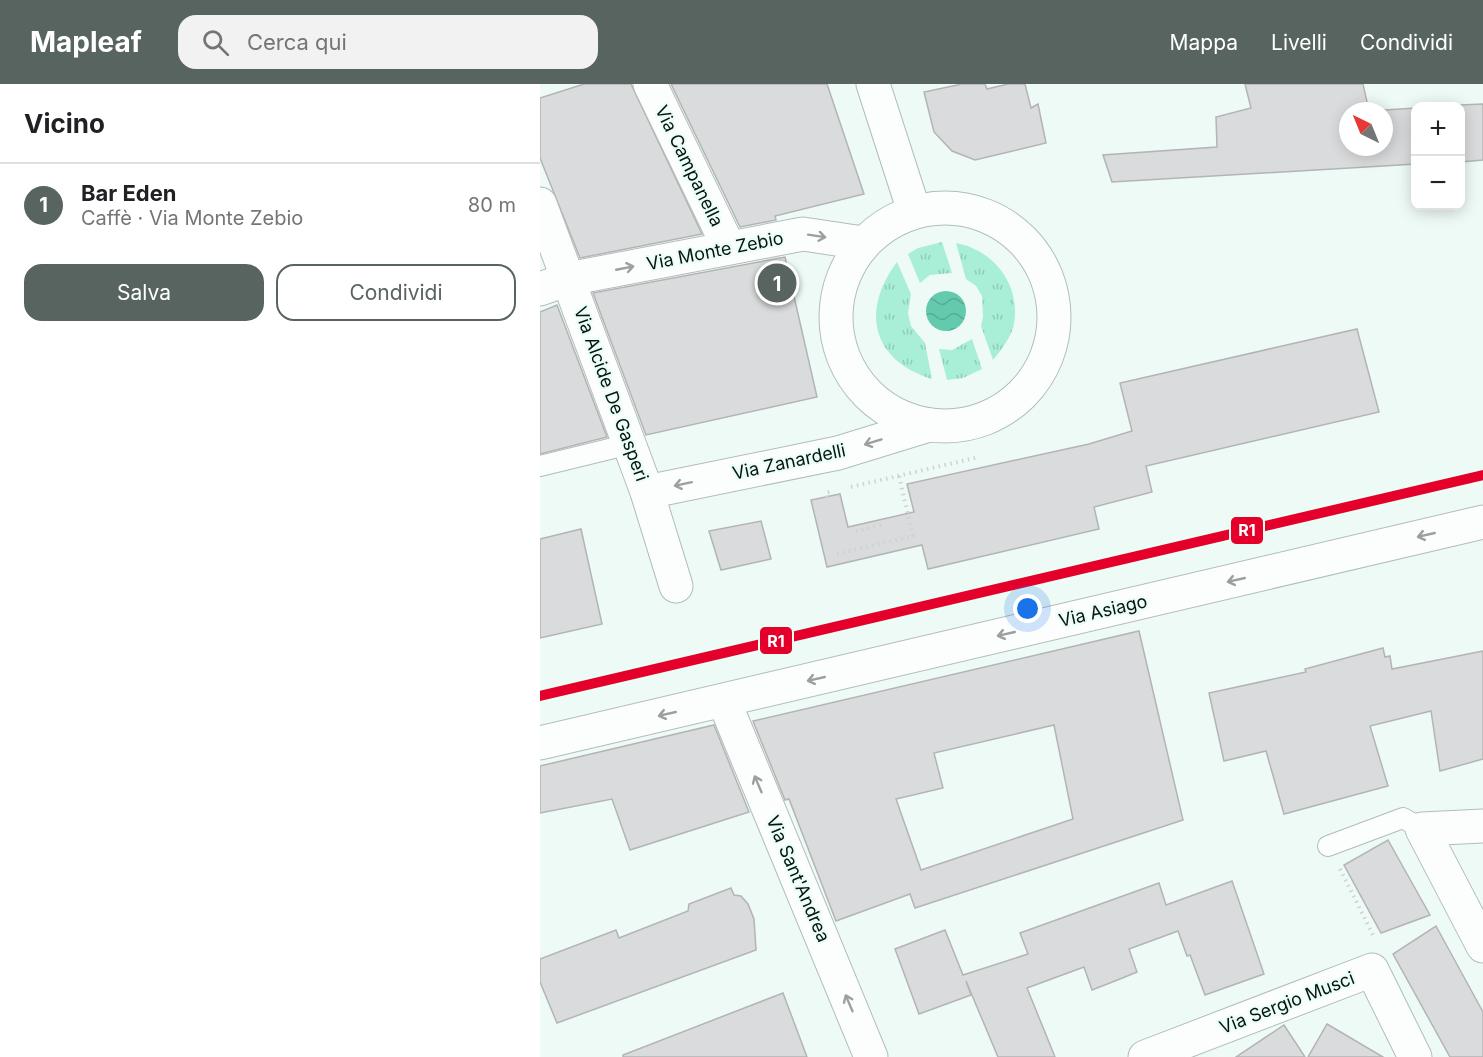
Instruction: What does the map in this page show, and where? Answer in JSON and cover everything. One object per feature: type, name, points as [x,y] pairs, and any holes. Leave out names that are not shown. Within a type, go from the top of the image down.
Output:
[{"type":"street","name":"Via Campanella","points":[[650,84],[729,248]]},
{"type":"street","points":[[873,84],[914,211]]},
{"type":"street","name":"Via Alcide De Gasperi","points":[[540,204],[554,284],[630,444],[676,586]]},
{"type":"street","points":[[948,206],[993,217],[1025,240],[1047,273],[1056,312],[1050,351],[1031,386],[1000,412],[969,425],[929,425],[897,416],[870,396],[849,370],[837,338],[836,304],[845,272],[863,243],[887,224],[914,211],[948,206]]},
{"type":"street","name":"Via Monte Zebio","points":[[554,284],[803,234],[863,243]]},
{"type":"street","name":"Via Zanardelli","points":[[647,492],[838,453],[929,425]]},
{"type":"street","name":"Via Asiago","points":[[540,743],[1483,522]]},
{"type":"street","name":"Via Sant'Andrea","points":[[724,701],[871,1057]]},
{"type":"street","points":[[1483,826],[1422,829],[1483,946]]},
{"type":"street","name":"Via Sergio Musci","points":[[1145,1057],[1372,970],[1415,1057]]},
{"type":"lane","points":[[540,466],[630,444]]},
{"type":"lane","points":[[1328,846],[1403,818],[1422,829]]},
{"type":"path","points":[[847,488],[979,457]]},
{"type":"path","points":[[837,554],[913,536],[899,476]]},
{"type":"path","points":[[827,496],[826,493],[837,490]]},
{"type":"path","points":[[856,531],[885,524]]},
{"type":"path","points":[[1328,846],[1381,952],[1372,970]]},
{"type":"green space","points":[[942,242],[952,273],[930,275],[920,283],[908,254],[918,248]]},
{"type":"green space","points":[[956,243],[970,247],[993,261],[1009,283],[1015,310],[1013,329],[993,360],[981,326],[982,296],[976,286],[966,279]]},
{"type":"green space","points":[[897,262],[911,294],[908,313],[911,326],[925,343],[932,379],[912,370],[896,359],[885,346],[878,331],[876,315],[879,298]]},
{"type":"green space","points":[[972,339],[982,369],[963,378],[947,380],[939,349],[952,350]]},
{"type":"water","points":[[946,291],[954,292],[960,297],[965,303],[965,319],[960,325],[954,330],[946,331],[938,330],[932,325],[927,319],[926,311],[927,303],[932,297],[938,292]]},
{"type":"building","points":[[584,84],[631,84],[702,234],[580,258],[540,158],[540,98]]},
{"type":"building","points":[[671,84],[827,84],[864,194],[775,216],[776,220],[740,227]]},
{"type":"building","points":[[962,84],[985,84],[987,89],[1008,84],[1025,84],[1031,108],[1038,104],[1046,143],[975,160],[952,151],[934,132],[924,92]]},
{"type":"building","points":[[1245,84],[1363,84],[1367,102],[1339,102],[1339,156],[1393,156],[1393,109],[1411,108],[1411,164],[1112,182],[1103,155],[1217,147],[1216,117],[1251,108]]},
{"type":"building","points":[[1483,104],[1483,160],[1465,162],[1465,105]]},
{"type":"building","points":[[785,257],[817,397],[646,435],[593,293]]},
{"type":"building","points":[[557,305],[607,437],[540,454],[540,312]]},
{"type":"building","points":[[1357,329],[1379,412],[1146,466],[1152,492],[1094,507],[1099,529],[928,569],[922,545],[827,567],[811,500],[840,494],[848,527],[914,512],[907,484],[1089,444],[1132,431],[1120,383]]},
{"type":"building","points":[[761,521],[771,559],[721,570],[709,531]]},
{"type":"building","points":[[581,529],[602,624],[540,638],[540,539]]},
{"type":"building","points":[[1139,631],[1183,820],[915,908],[910,894],[836,921],[789,799],[785,800],[753,721]],"holes":[[[1054,725],[1073,819],[921,870],[896,799],[943,788],[934,753]]]},
{"type":"building","points":[[1383,648],[1385,657],[1390,656],[1392,669],[1483,651],[1483,759],[1440,771],[1431,711],[1370,726],[1388,786],[1284,814],[1266,751],[1224,761],[1209,693],[1306,672],[1305,669]]},
{"type":"building","points":[[714,725],[749,812],[630,850],[612,799],[540,813],[540,766]]},
{"type":"building","points":[[1388,840],[1430,915],[1381,933],[1344,865]]},
{"type":"building","points":[[1232,881],[1264,974],[1205,995],[1178,931],[1129,949],[1137,972],[1092,990],[1084,967],[1027,988],[1055,1057],[998,1057],[966,981],[971,995],[919,1014],[895,949],[945,930],[963,975],[1028,954],[1020,933],[1159,883],[1166,905]]},
{"type":"building","points":[[731,888],[734,895],[741,896],[748,904],[754,919],[756,950],[557,1023],[540,982],[540,959],[616,930],[619,938],[688,911],[689,904]]},
{"type":"building","points":[[1436,926],[1483,1012],[1483,1057],[1450,1057],[1393,954]]},
{"type":"building","points":[[783,993],[807,1057],[623,1057],[623,1055]]},
{"type":"building","points":[[1327,1024],[1383,1057],[1308,1057]]},
{"type":"building","points":[[1284,1025],[1305,1057],[1236,1057]]},
{"type":"transit line","name":"R1","points":[[540,696],[1483,475]]},
{"type":"place","name":"Bar Eden","points":[[777,283]]}]
